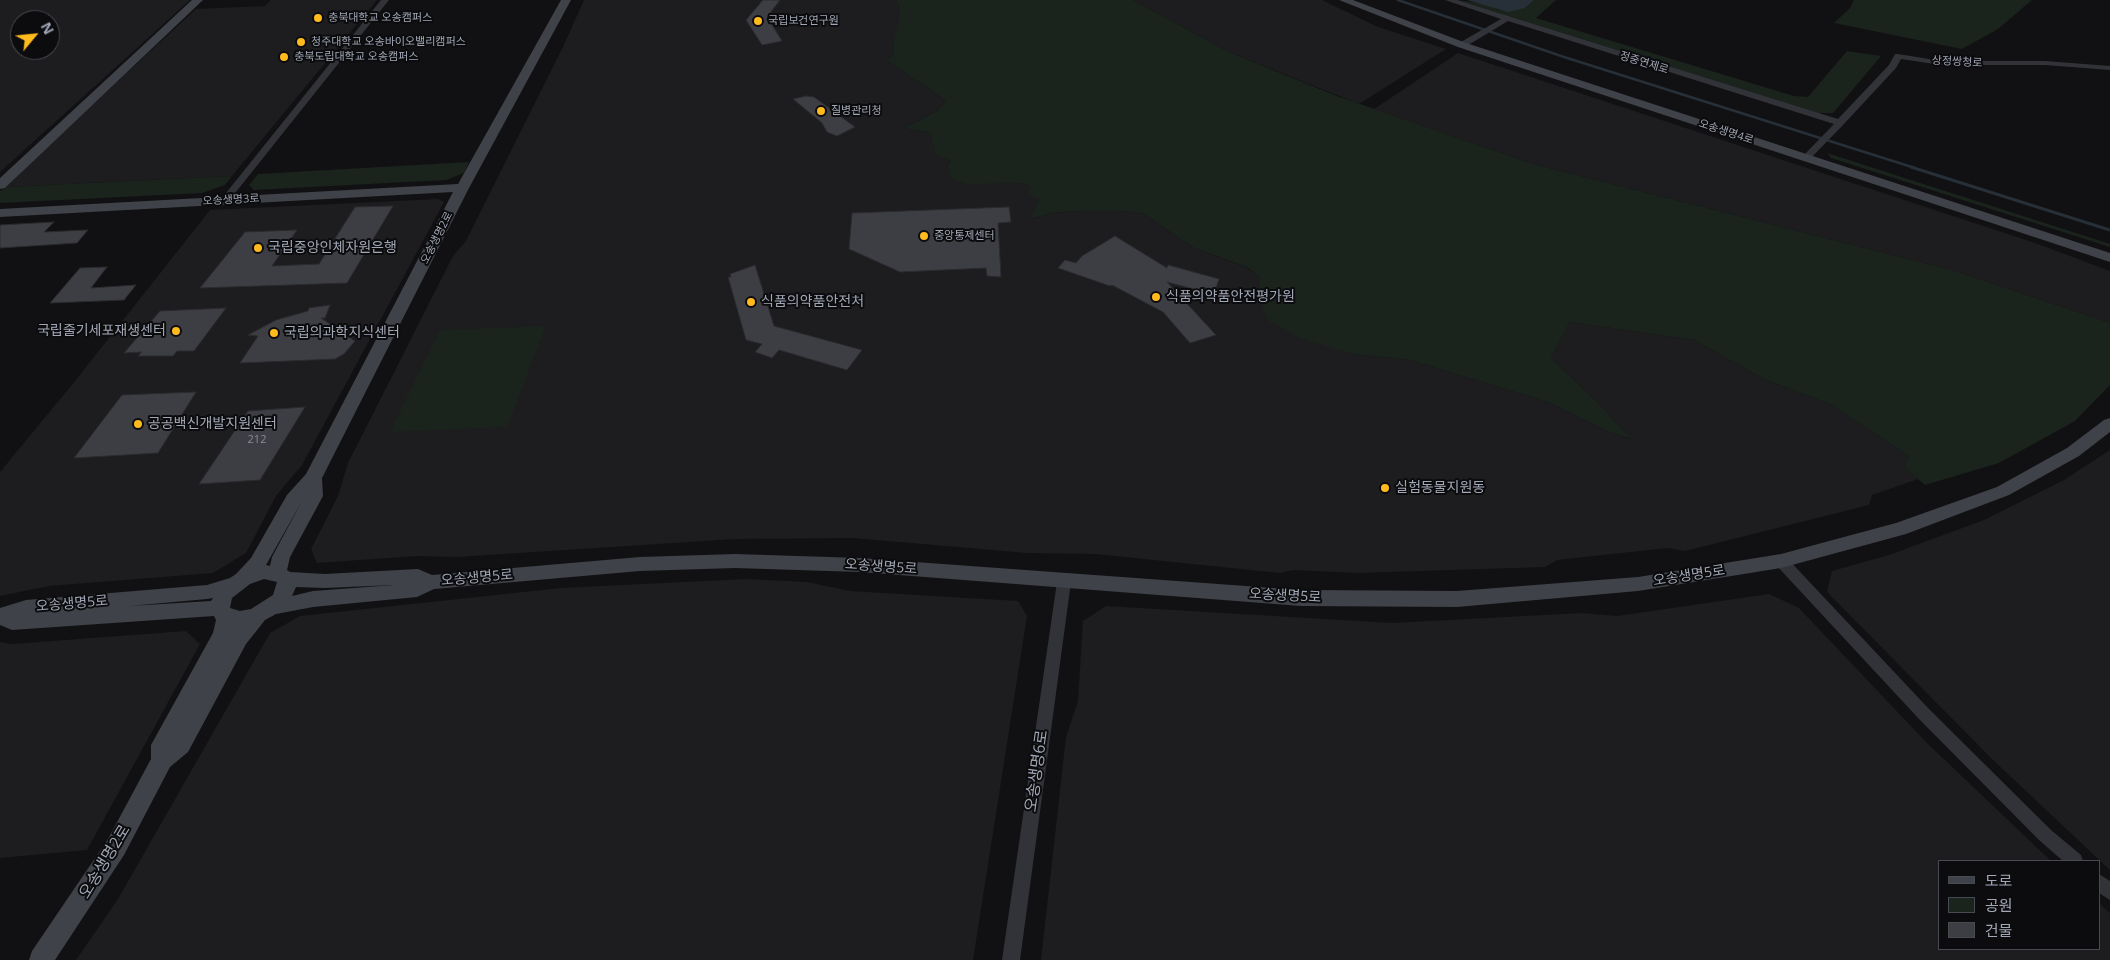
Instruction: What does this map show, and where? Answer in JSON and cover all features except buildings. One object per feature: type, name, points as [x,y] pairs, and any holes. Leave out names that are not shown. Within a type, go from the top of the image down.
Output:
[{"type":"street","points":[[0,185],[198,0]]},
{"type":"street","points":[[225,200],[385,0]]},
{"type":"street","name":"오송생명2로","points":[[162,760],[162,745],[223,634],[224,612],[221,601],[258,563],[293,500],[314,478],[462,188],[566,0]]},
{"type":"street","name":"오송생명4로","points":[[1344,0],[1465,44],[1810,154],[2110,258]]},
{"type":"street","name":"정중연제로","points":[[1448,0],[1504,20],[1838,125]]},
{"type":"street","points":[[1465,44],[1504,20]]},
{"type":"street","name":"상정쌍청로","points":[[1838,125],[1893,66],[1898,56],[1941,63],[2045,63],[2110,68]]},
{"type":"street","points":[[1810,154],[1838,125]]},
{"type":"street","name":"오송생명3로","points":[[0,213],[462,188]]},
{"type":"street","name":"오송생명5로","points":[[0,617],[12,622],[224,612],[240,619],[313,599],[417,590],[430,582],[640,564],[735,561],[860,565],[1064,582],[1301,598],[1457,599],[1638,584],[1781,561],[1900,529],[2003,490],[2074,452],[2110,424]]},
{"type":"street","name":"오송생명2로","points":[[41,960],[116,847],[162,760],[180,745],[239,638],[286,592],[287,585],[281,576],[281,557],[314,496],[314,478]]},
{"type":"street","points":[[1781,561],[1924,714],[2045,835],[2074,860]]},
{"type":"street","name":"오송생명5로","points":[[0,617],[26,608],[207,592],[264,572],[325,581],[418,576],[430,582]]},
{"type":"street","name":"오송생명6로","points":[[1011,960],[1064,582]]},
{"type":"street","points":[[2100,883],[2110,892]]},
{"type":"shaded area","points":[[0,0],[190,0],[0,172]]},
{"type":"shaded area","points":[[271,0],[377,0],[232,176],[7,187],[42,151],[196,9],[265,6]]},
{"type":"shaded area","points":[[584,0],[896,0],[900,10],[900,22],[894,38],[893,55],[887,60],[946,101],[937,111],[904,128],[930,133],[935,154],[950,159],[947,170],[1006,183],[1022,183],[1031,187],[1039,199],[1032,219],[1052,213],[1077,211],[1122,211],[1144,214],[1194,248],[1246,267],[1260,278],[1260,300],[1352,354],[1410,360],[1548,402],[1609,432],[1630,439],[1594,399],[1551,358],[1570,322],[1694,340],[1766,380],[1830,404],[1909,456],[1904,467],[1918,479],[1872,495],[1869,505],[1685,551],[1668,548],[1557,560],[1545,567],[1356,573],[1293,570],[1280,573],[1095,554],[1027,553],[853,538],[735,539],[457,557],[417,556],[317,563],[311,549],[338,496],[348,463],[453,256],[466,241],[563,47]]},
{"type":"shaded area","points":[[1133,0],[1322,0],[1378,27],[1446,49],[1359,104],[1229,52]]},
{"type":"shaded area","points":[[1467,0],[1534,0],[1525,8],[1508,12]]},
{"type":"shaded area","points":[[1458,53],[2038,244],[2110,271],[2110,323],[1952,270],[1533,164],[1374,109]]},
{"type":"shaded area","points":[[438,199],[444,202],[302,465],[276,496],[246,553],[213,573],[49,586],[0,596],[0,472],[75,381],[210,210]]},
{"type":"shaded area","points":[[2110,450],[2110,870],[1993,760],[1827,592],[1832,571],[1889,555],[1984,520],[2064,480]]},
{"type":"shaded area","points":[[747,579],[807,582],[850,591],[1018,601],[1027,616],[973,960],[76,960],[118,899],[270,633],[300,616],[561,588]]},
{"type":"shaded area","points":[[1769,594],[1799,608],[1926,742],[2050,860],[1938,860],[1938,950],[2100,950],[2100,904],[2110,913],[2110,960],[1041,960],[1066,737],[1078,701],[1083,621],[1106,606],[1392,623],[1582,613],[1617,616]]},
{"type":"shaded area","points":[[186,631],[200,644],[87,850],[0,858],[0,642],[12,644]]},
{"type":"green space","points":[[896,0],[1133,0],[1229,52],[1337,96],[1533,164],[1952,270],[2110,323],[2110,385],[2075,421],[1999,463],[1925,485],[1904,467],[1909,456],[1830,404],[1766,380],[1694,340],[1570,322],[1551,358],[1594,399],[1631,439],[1609,432],[1548,402],[1410,360],[1352,354],[1300,338],[1269,321],[1260,300],[1260,278],[1247,267],[1194,248],[1144,214],[1122,211],[1077,211],[1052,213],[1031,219],[1039,199],[1029,194],[1031,187],[1022,183],[966,184],[953,179],[947,170],[950,160],[935,154],[930,133],[904,128],[937,111],[946,101],[887,60],[893,55],[894,38],[899,22],[900,10]]},
{"type":"green space","points":[[1457,0],[1487,4],[1499,10],[1525,8],[1534,0],[1556,0],[1536,18],[1794,96],[1808,97],[1847,51],[1881,56],[1833,113],[1818,113]]},
{"type":"green space","points":[[1854,0],[2032,0],[1998,29],[1962,49],[1834,23],[1850,8]]},
{"type":"green space","points":[[1827,153],[2110,244],[2110,247],[1831,158]]},
{"type":"green space","points":[[469,162],[464,173],[446,180],[254,190],[249,185],[258,174]]},
{"type":"green space","points":[[232,176],[225,185],[202,193],[0,203],[0,191],[7,187]]},
{"type":"green space","points":[[546,326],[507,427],[390,432],[440,330]]},
{"type":"waterway","points":[[1398,0],[1564,57],[1915,168]]},
{"type":"waterway","points":[[1911,167],[2110,230]]},
{"type":"place","name":"충북대학교 오송캠퍼스","points":[[318,18]]},
{"type":"place","name":"국립보건연구원","points":[[758,21]]},
{"type":"place","name":"청주대학교 오송바이오밸리캠퍼스","points":[[301,42]]},
{"type":"place","name":"충북도립대학교 오송캠퍼스","points":[[284,57]]},
{"type":"place","name":"질병관리청","points":[[821,111]]},
{"type":"place","name":"중앙통제센터","points":[[924,236]]},
{"type":"place","name":"국립중앙인체자원은행","points":[[258,248]]},
{"type":"place","name":"식품의약품안전평가원","points":[[1156,297]]},
{"type":"place","name":"식품의약품안전처","points":[[751,302]]},
{"type":"place","name":"국립줄기세포재생센터","points":[[176,331]]},
{"type":"place","name":"국립의과학지식센터","points":[[274,333]]},
{"type":"place","name":"공공백신개발지원센터","points":[[138,424]]},
{"type":"place","name":"실험동물지원동","points":[[1385,488]]}]
